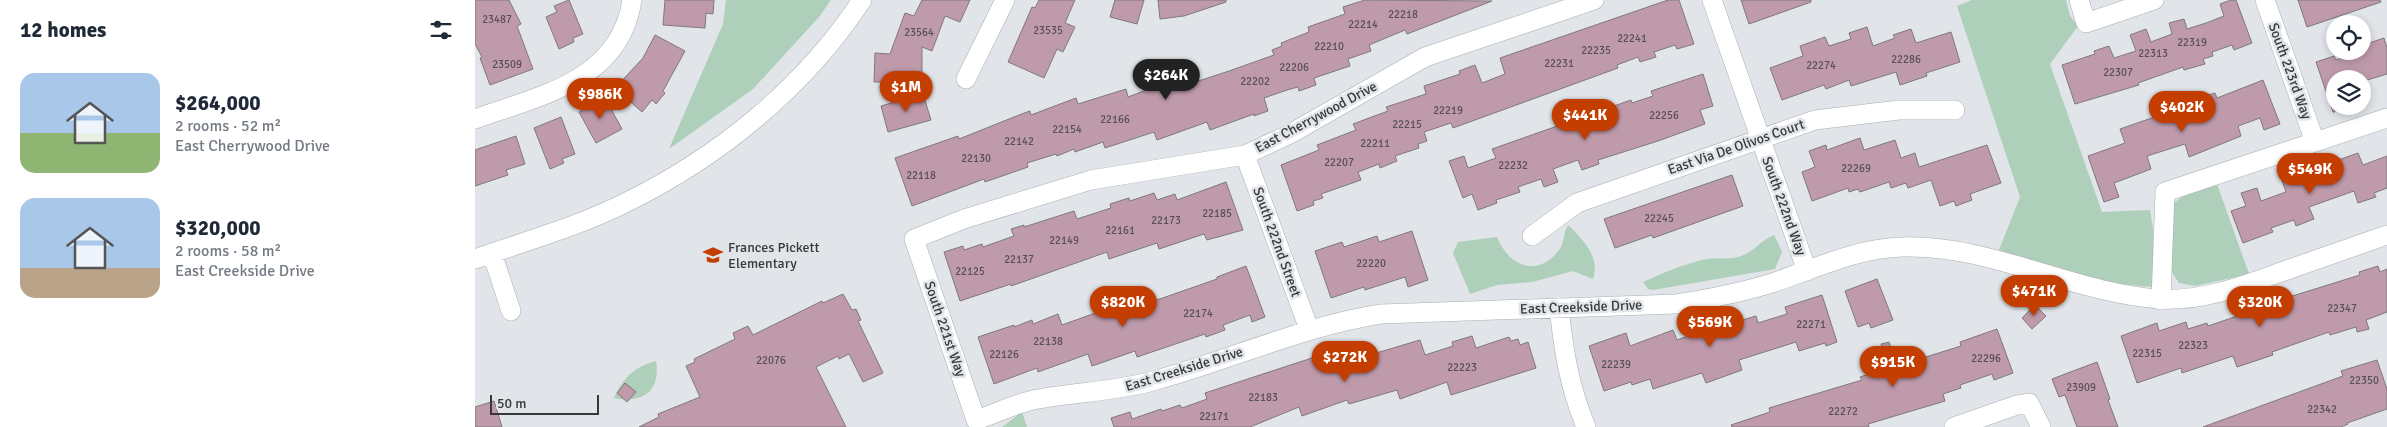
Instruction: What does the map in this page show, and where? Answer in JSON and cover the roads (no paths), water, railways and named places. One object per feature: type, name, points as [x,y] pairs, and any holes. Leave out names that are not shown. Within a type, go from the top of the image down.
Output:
[{"type":"street","points":[[475,119],[564,88],[594,70],[618,40],[632,0]]},
{"type":"street","points":[[511,311],[483,256],[580,222],[624,204],[706,157],[748,126],[797,82],[862,0]]},
{"type":"street","points":[[966,80],[1005,0]]},
{"type":"street","name":"East Cherrywood Drive","points":[[914,239],[964,219],[1091,180],[1245,154],[1290,134],[1425,57],[1594,0]]},
{"type":"street","name":"South 222nd Way","points":[[1712,0],[1807,270]]},
{"type":"street","points":[[2079,0],[2087,23],[2154,0]]},
{"type":"street","name":"South 223rd Way","points":[[2265,0],[2315,142]]},
{"type":"street","name":"East Via De Olivos Court","points":[[1532,236],[1577,203],[1815,120],[1899,110],[1955,110]]},
{"type":"street","points":[[2161,300],[2165,192],[2387,118]]},
{"type":"street","name":"South 222nd Street","points":[[1245,154],[1309,330]]},
{"type":"street","name":"East Creekside Drive","points":[[976,420],[1032,400],[1127,388],[1183,373],[1343,320],[1381,314],[1658,305],[1719,297],[1868,250],[1901,247],[1935,248],[1969,253],[2102,290],[2161,300],[2219,294],[2387,235]]},
{"type":"street","name":"South 221st Way","points":[[914,239],[976,420]]},
{"type":"street","points":[[1559,308],[1565,362],[1574,398],[1586,427]]},
{"type":"street","points":[[1954,427],[2017,405],[2029,403],[2041,427]]},
{"type":"place","name":"Frances Pickett Elementary","points":[[713,255]]}]
